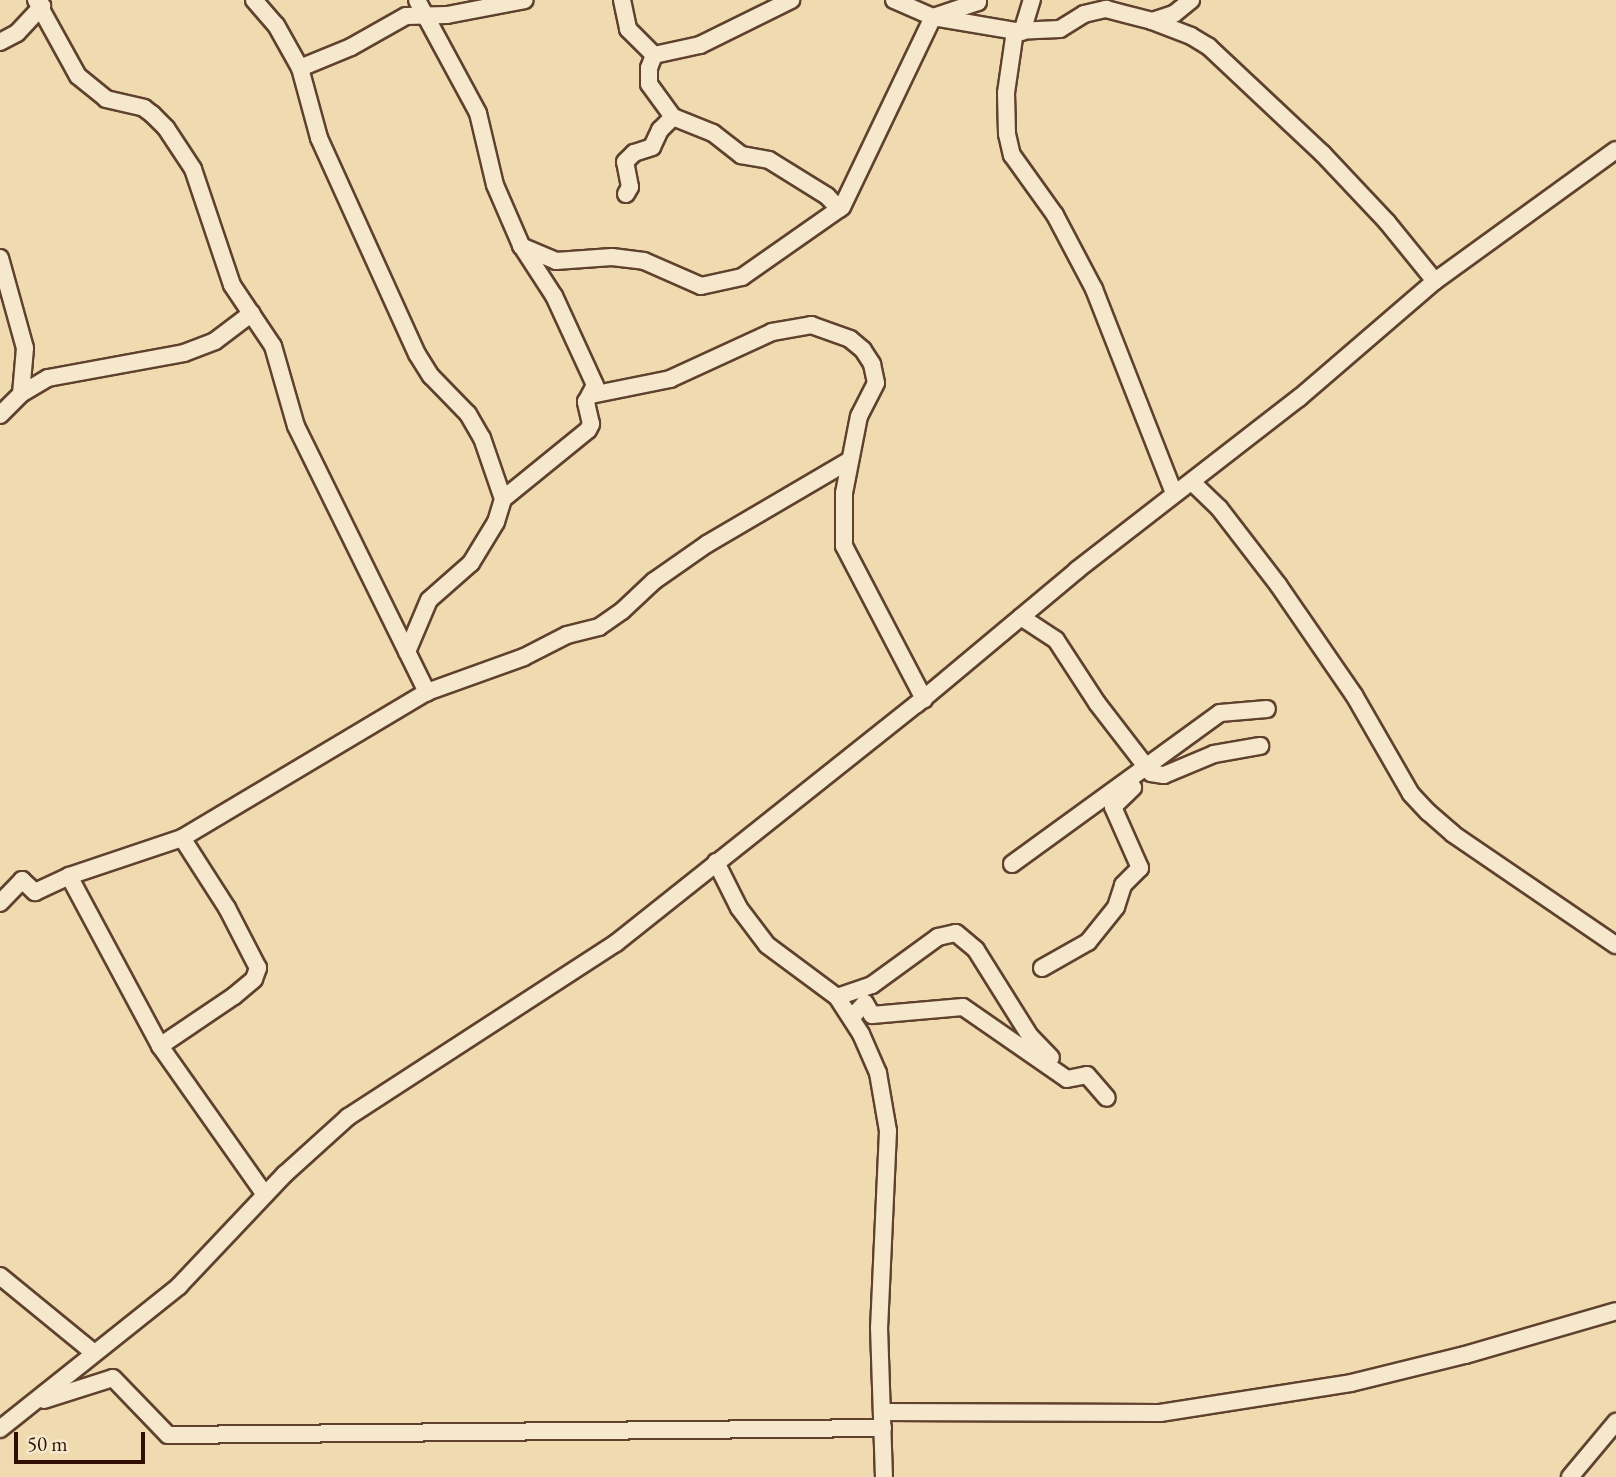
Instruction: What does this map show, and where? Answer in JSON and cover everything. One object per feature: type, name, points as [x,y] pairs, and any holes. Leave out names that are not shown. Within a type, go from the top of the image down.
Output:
[{"type":"street","points":[[254,0],[276,25],[300,68],[319,138],[391,301],[423,366],[455,398],[481,438],[503,499]]},
{"type":"street","points":[[300,68],[351,47],[420,7],[447,15],[524,0]]},
{"type":"street","points":[[622,0],[628,29],[654,55]]},
{"type":"street","points":[[654,55],[700,45],[791,0]]},
{"type":"street","points":[[894,0],[933,17],[1019,32],[1060,29],[1084,14],[1106,9],[1153,21],[1200,41],[1264,97],[1368,202],[1435,281]]},
{"type":"street","points":[[521,245],[556,261],[612,257],[644,261],[682,280],[711,286],[742,277],[839,209],[933,17],[978,0]]},
{"type":"street","points":[[1032,0],[1019,32],[1006,93],[1007,134],[1012,155],[1055,215],[1094,289],[1174,493]]},
{"type":"street","points":[[1153,21],[1174,14],[1191,0]]},
{"type":"street","points":[[0,42],[17,33],[39,3],[78,76],[106,99],[144,108],[166,128],[180,148],[193,169],[232,285],[273,345],[296,426],[427,692]]},
{"type":"street","points":[[407,652],[429,600],[471,563],[496,522],[503,499],[588,430],[591,424],[586,402],[595,385],[592,373],[554,296],[521,245],[495,186],[478,113],[420,7]]},
{"type":"street","points":[[654,55],[649,68],[649,84],[673,117],[713,133],[741,155],[769,160],[827,196],[839,209]]},
{"type":"street","points":[[626,194],[630,187],[625,162],[634,153],[652,147],[660,130],[673,117]]},
{"type":"street","points":[[0,1429],[179,1286],[265,1195],[348,1117],[616,943],[924,699],[1174,493],[1193,483],[1299,398],[1435,281],[1616,150]]},
{"type":"street","points":[[0,258],[25,348],[22,394]]},
{"type":"street","points":[[0,415],[22,394],[48,378],[184,353],[215,341],[252,313]]},
{"type":"street","points":[[591,395],[670,379],[772,332],[811,325],[856,345],[869,357],[876,378],[875,388],[859,416],[850,460],[842,514],[844,546],[924,699]]},
{"type":"street","points":[[22,880],[35,892],[69,876],[182,838],[427,692],[524,657],[566,635],[610,622],[654,581],[707,544],[850,460]]},
{"type":"street","points":[[1193,483],[1219,508],[1279,586],[1354,695],[1411,794],[1427,812],[1453,834],[1616,945]]},
{"type":"street","points":[[1021,617],[1056,640],[1097,703],[1148,770],[1164,775],[1214,754],[1260,747]]},
{"type":"street","points":[[1012,864],[1148,770],[1220,713],[1267,709]]},
{"type":"street","points":[[1042,968],[1088,942],[1116,907],[1123,885],[1139,871],[1140,866],[1113,807],[1148,770]]},
{"type":"street","points":[[160,1046],[234,996],[254,979],[258,968],[227,908],[182,838]]},
{"type":"street","points":[[716,862],[739,908],[767,945],[837,997],[852,1017],[878,1073],[886,1106],[883,1273],[878,1328],[884,1477]]},
{"type":"street","points":[[69,876],[160,1046],[265,1195]]},
{"type":"street","points":[[0,898],[22,880]]},
{"type":"street","points":[[0,904],[22,880]]},
{"type":"street","points":[[837,997],[872,985],[938,937],[956,933],[976,950],[1030,1036],[1051,1058]]},
{"type":"street","points":[[852,1017],[865,1003],[873,1015],[962,1007],[1067,1079],[1087,1075],[1107,1098]]},
{"type":"street","points":[[0,1276],[93,1353]]},
{"type":"street","points":[[33,1403],[113,1378],[167,1435],[1160,1413],[1351,1383],[1465,1355],[1616,1311]]},
{"type":"street","points":[[1570,1477],[1616,1422]]}]
